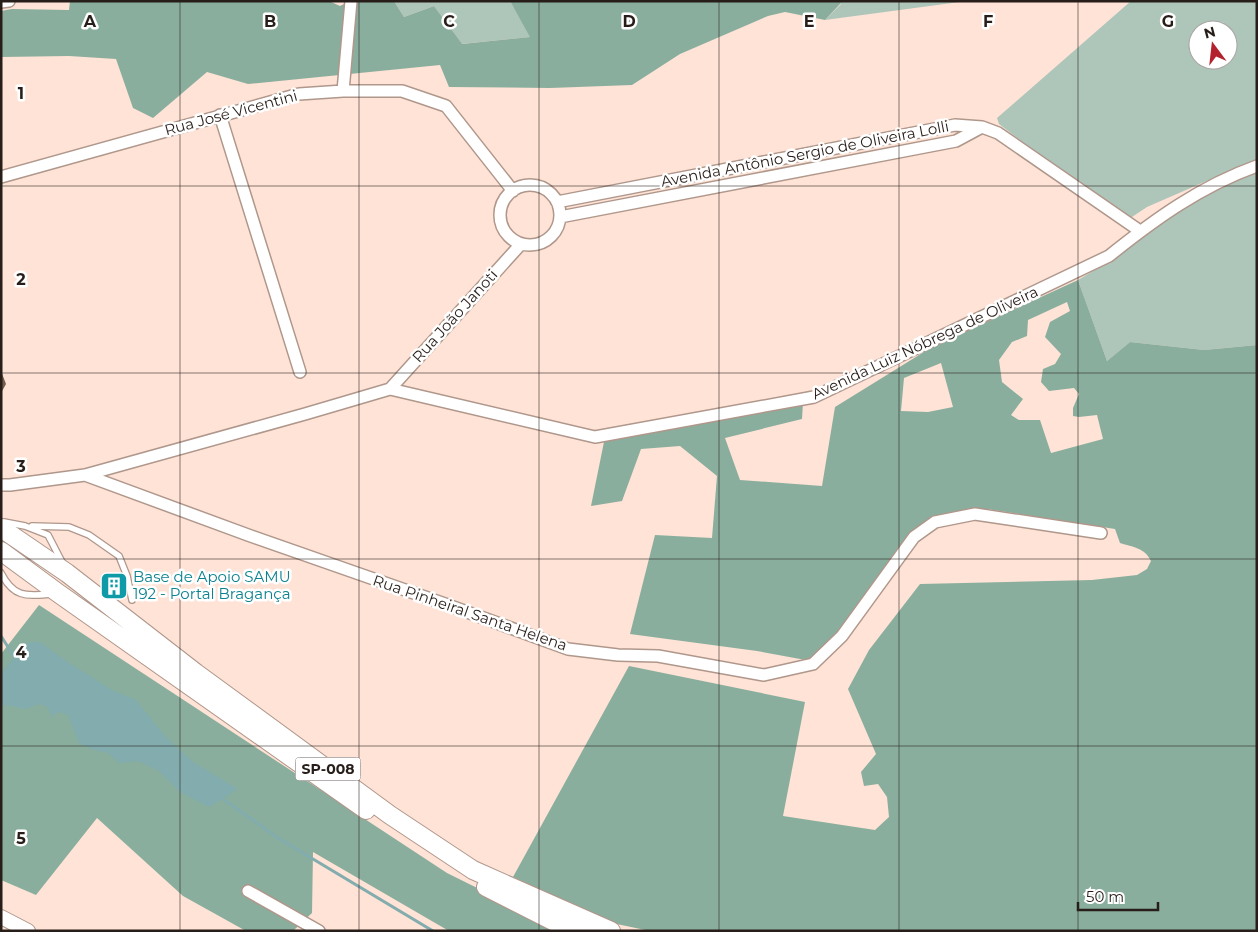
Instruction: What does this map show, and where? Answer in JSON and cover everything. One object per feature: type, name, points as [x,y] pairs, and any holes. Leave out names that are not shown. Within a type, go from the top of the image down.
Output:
[{"type":"main road","name":"SP-008","points":[[1,528],[67,573],[204,678],[390,814],[473,870],[611,931]]},
{"type":"main road","name":"SP-008","points":[[1,551],[69,593],[340,793],[466,876],[559,924],[578,931]]},
{"type":"street","points":[[1,2],[9,1]]},
{"type":"street","points":[[343,92],[351,1]]},
{"type":"street","name":"Rua José Vicentini","points":[[1,177],[299,94],[402,91],[446,106],[512,191]]},
{"type":"street","points":[[220,115],[300,372]]},
{"type":"street","name":"Avenida Antônio Sergio de Oliveira Lolli","points":[[558,202],[955,125],[982,128]]},
{"type":"street","points":[[982,128],[998,133],[1140,231]]},
{"type":"street","name":"Avenida Antônio Sergio de Oliveira Lolli","points":[[560,217],[956,140],[982,128]]},
{"type":"street","name":"Avenida Luiz Nóbrega de Oliveira","points":[[390,389],[596,437],[814,397],[1109,256],[1140,231],[1197,193],[1257,166]]},
{"type":"street","points":[[532,185],[542,188],[558,202],[560,217],[556,232],[549,239],[539,244],[530,246],[512,240],[502,225],[500,216],[506,198],[512,191],[522,186],[532,185]]},
{"type":"street","name":"Rua João Janoti","points":[[390,389],[521,244]]},
{"type":"street","points":[[1,485],[85,475],[390,389]]},
{"type":"street","name":"Rua Pinheiral Santa Helena","points":[[85,475],[568,649],[618,655],[658,656],[764,675],[813,664],[842,636],[914,537],[935,522],[975,514],[1101,533]]},
{"type":"street","points":[[248,891],[318,931]]},
{"type":"street","points":[[1,917],[28,931]]},
{"type":"lane","points":[[1,522],[25,526],[68,527],[89,535],[119,556],[127,576],[132,600]]},
{"type":"lane","points":[[25,526],[48,535]]},
{"type":"lane","points":[[1,573],[15,592],[30,596],[69,593],[67,573],[47,532],[50,526]]},
{"type":"green space","points":[[70,1],[329,1],[340,6],[350,1],[394,1],[404,17],[434,6],[462,44],[530,37],[510,1],[840,1],[841,3],[825,20],[785,12],[768,16],[680,54],[632,85],[550,88],[449,87],[440,65],[248,84],[207,72],[153,118],[133,108],[116,59],[69,56],[1,57],[1,11],[12,9],[69,10]]},
{"type":"green space","points":[[394,1],[510,1],[531,37],[461,44],[434,6],[404,17]]},
{"type":"green space","points":[[840,1],[967,1],[825,20],[841,4]]},
{"type":"green space","points":[[1131,1],[1257,1],[1257,159],[1147,207],[1126,221],[999,124],[997,118]]},
{"type":"green space","points":[[1257,169],[1257,345],[1204,350],[1130,342],[1107,361],[1078,280],[1120,255],[1174,212],[1210,191]]},
{"type":"green space","points":[[1078,280],[1107,361],[1130,342],[1204,350],[1257,345],[1257,931],[650,931],[612,923],[513,877],[629,666],[805,702],[783,816],[875,830],[889,817],[887,797],[878,784],[864,786],[861,772],[876,754],[848,689],[869,650],[920,584],[1092,580],[1137,575],[1147,569],[1151,561],[1145,553],[1120,543],[1115,529],[987,509],[923,523],[890,560],[840,635],[811,661],[757,651],[630,634],[655,535],[712,538],[717,476],[680,446],[641,449],[622,501],[591,506],[605,437],[803,402],[802,419],[725,438],[740,480],[822,486],[835,407],[932,347]],"holes":[[[1067,302],[1070,311],[1050,322],[1045,337],[1061,354],[1055,364],[1043,369],[1041,382],[1049,391],[1074,388],[1079,394],[1073,408],[1073,416],[1097,415],[1103,439],[1051,453],[1040,420],[1019,420],[1011,415],[1023,399],[1002,382],[999,360],[1012,342],[1027,336],[1028,320]],[[941,363],[953,407],[928,412],[901,411],[904,378]]]},
{"type":"green space","points":[[39,605],[447,873],[564,931],[449,931],[313,852],[312,913],[293,931],[246,931],[183,896],[97,818],[36,895],[1,880],[1,654]]},
{"type":"water","points":[[30,642],[40,642],[112,690],[136,700],[165,736],[193,762],[238,789],[209,807],[180,792],[159,771],[138,761],[119,763],[108,753],[94,750],[79,743],[68,715],[60,712],[54,714],[53,719],[47,707],[39,704],[26,709],[6,705],[1,707],[1,674],[22,647]]},
{"type":"building","points":[[1,371],[6,384],[1,393]]},
{"type":"building","name":"Base de Apoio SAMU 192 - Portal Bragança","points":[[109,575],[127,588],[119,598],[102,585]]},
{"type":"waterway","points":[[1,636],[15,658]]},
{"type":"waterway","points":[[220,797],[278,838],[433,931]]},
{"type":"place","name":"Base de Apoio SAMU 192 - Portal Bragança","points":[[114,586]]}]
